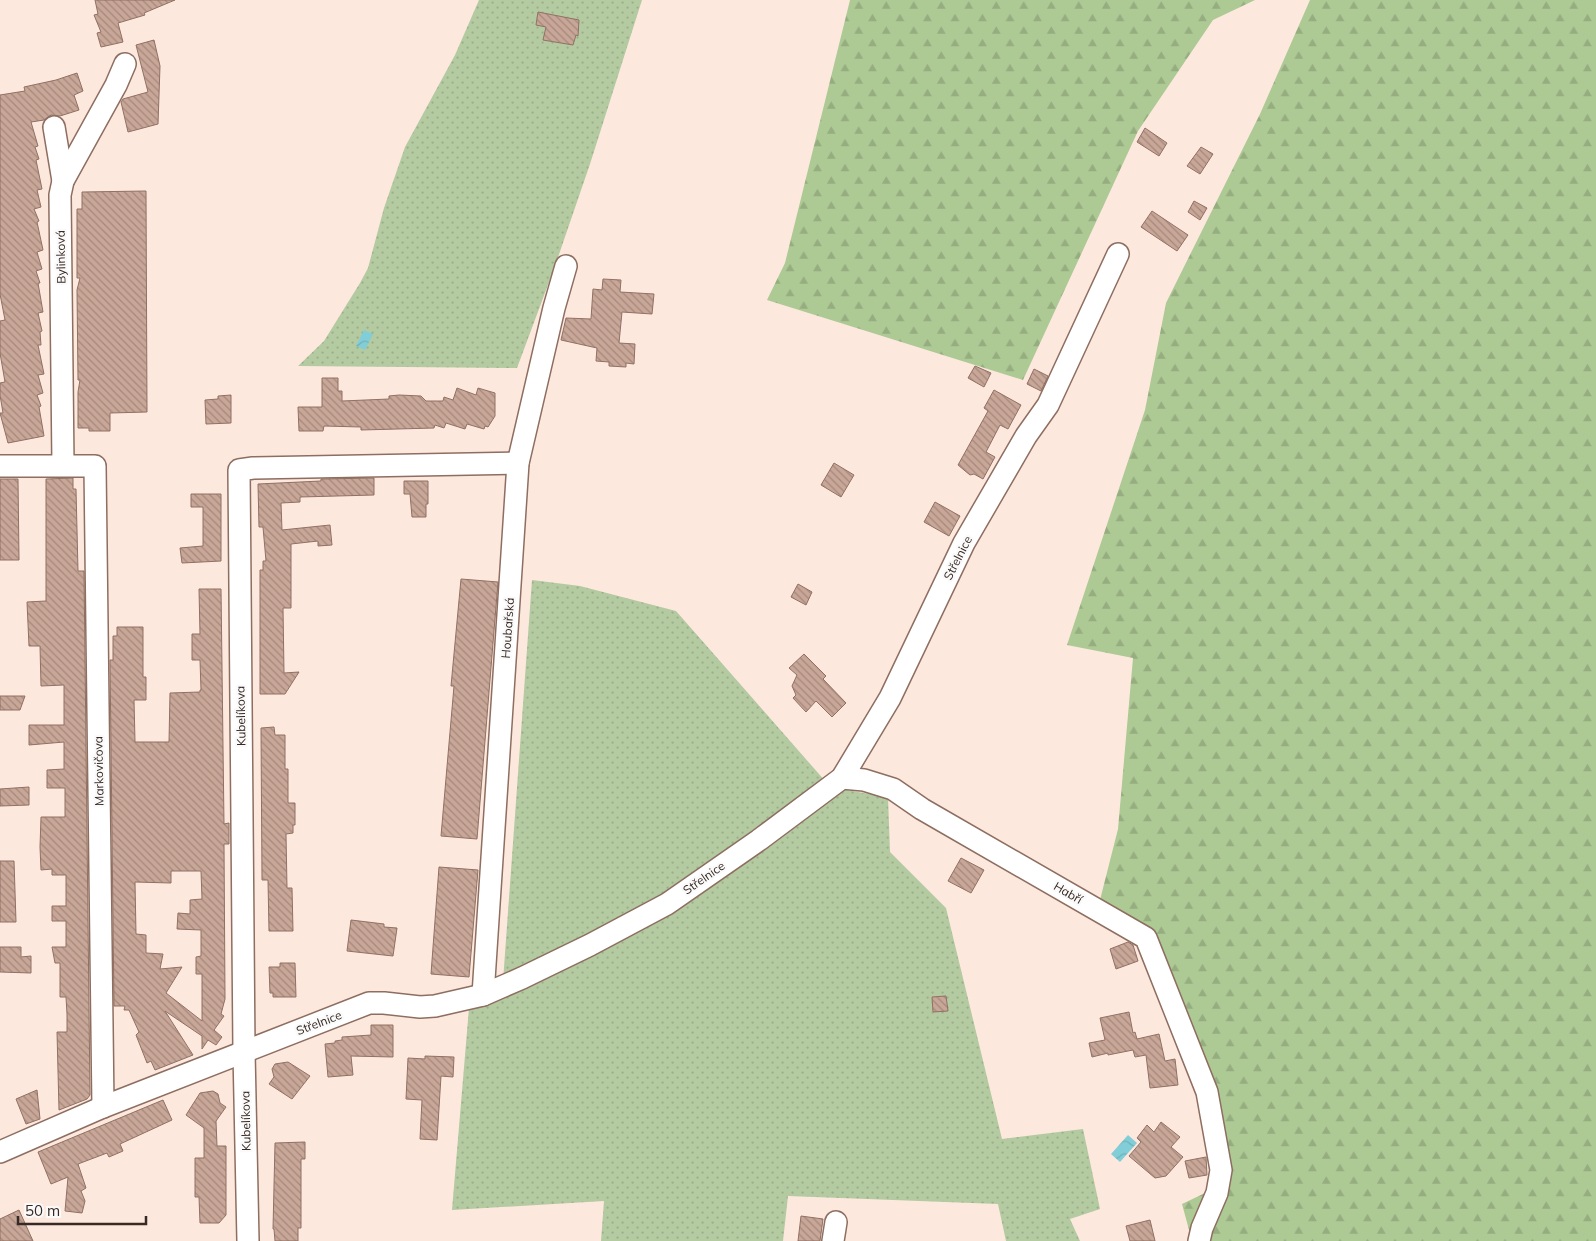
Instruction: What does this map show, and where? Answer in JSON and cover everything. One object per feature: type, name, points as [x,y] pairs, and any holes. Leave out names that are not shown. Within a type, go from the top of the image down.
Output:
[{"type":"street","name":"Bylinková","points":[[64,465],[60,195],[64,181],[116,85],[125,64]]},
{"type":"street","points":[[54,127],[64,181]]},
{"type":"street","name":"Střelnice","points":[[0,1152],[103,1107],[370,1004],[390,1003],[405,1007],[435,1006],[483,995],[590,945],[667,904],[759,840],[842,778],[890,698],[964,544],[1026,436],[1048,405],[1118,254]]},
{"type":"street","name":"Houbařská","points":[[483,995],[518,463],[554,308],[566,266]]},
{"type":"street","name":"Kubelíkova","points":[[248,1241],[244,1052],[239,470],[253,468],[518,463]]},
{"type":"street","points":[[0,466],[64,465]]},
{"type":"street","name":"Markovičova","points":[[64,465],[95,466],[103,1107]]},
{"type":"street","name":"Habří","points":[[842,778],[864,780],[892,789],[947,824],[1146,938],[1207,1092],[1221,1170],[1217,1193],[1202,1228],[1199,1241]]},
{"type":"green space","points":[[479,0],[642,0],[590,164],[517,368],[298,366],[324,341],[368,268],[384,208],[405,147],[455,55]]},
{"type":"green space","points":[[850,0],[1255,0],[1213,20],[1138,131],[1023,380],[767,300],[785,263]]},
{"type":"green space","points":[[1310,0],[1596,0],[1596,1241],[1192,1241],[1182,1204],[1224,1184],[1208,1102],[1210,1068],[1175,998],[1152,931],[1100,900],[1118,829],[1133,658],[1067,645],[1145,410],[1166,303],[1260,114]]},
{"type":"green space","points":[[532,580],[580,586],[676,611],[826,782],[840,789],[888,797],[890,852],[946,908],[1002,1139],[1083,1129],[1100,1209],[1070,1219],[1080,1241],[1006,1241],[998,1204],[788,1196],[783,1241],[601,1241],[604,1201],[452,1210],[469,1008],[502,995]]},
{"type":"water","points":[[364,330],[373,334],[365,350],[356,346]]},
{"type":"water","points":[[1128,1135],[1137,1143],[1120,1162],[1111,1154]]},
{"type":"building","points":[[95,0],[175,0],[144,13],[145,15],[118,23],[123,42],[101,47],[97,33],[101,32],[94,15],[98,14]]},
{"type":"building","points":[[538,12],[579,20],[578,36],[576,35],[573,45],[543,40],[546,27],[536,25]]},
{"type":"building","points":[[154,40],[160,66],[158,124],[128,132],[121,102],[123,99],[148,92],[136,45]]},
{"type":"building","points":[[77,73],[83,91],[74,95],[79,110],[60,116],[51,115],[44,120],[31,122],[38,146],[35,147],[39,159],[36,160],[42,189],[37,190],[41,207],[34,209],[39,221],[37,222],[43,250],[37,252],[42,269],[36,271],[40,283],[38,283],[43,312],[38,313],[42,331],[40,332],[41,345],[38,345],[44,374],[38,375],[43,393],[37,395],[41,406],[39,407],[44,436],[8,443],[0,413],[3,413],[0,383],[5,382],[0,353],[0,321],[5,320],[0,294],[0,95],[25,91],[24,87]]},
{"type":"building","points":[[1145,128],[1167,143],[1159,156],[1137,142]]},
{"type":"building","points":[[1201,147],[1213,154],[1200,174],[1187,166]]},
{"type":"building","points":[[146,191],[147,412],[110,413],[110,431],[89,431],[89,428],[78,428],[80,380],[78,380],[77,290],[80,278],[77,278],[77,209],[82,209],[82,192]]},
{"type":"building","points":[[1194,201],[1207,208],[1200,220],[1188,212]]},
{"type":"building","points":[[1152,211],[1188,235],[1177,251],[1141,227]]},
{"type":"building","points":[[603,279],[621,280],[620,292],[654,294],[652,314],[622,312],[619,343],[635,344],[634,364],[626,363],[626,367],[609,366],[609,362],[596,361],[597,348],[561,340],[566,318],[591,319],[593,289],[602,290]]},
{"type":"building","points":[[975,366],[991,373],[984,387],[968,378]]},
{"type":"building","points":[[1034,369],[1048,376],[1041,391],[1027,384]]},
{"type":"building","points":[[322,378],[338,378],[338,391],[342,391],[342,401],[389,399],[389,396],[399,395],[421,396],[426,401],[443,401],[444,397],[453,400],[457,388],[476,395],[478,388],[495,393],[495,416],[488,427],[485,426],[484,429],[467,424],[465,429],[446,423],[444,428],[435,425],[434,428],[361,430],[361,427],[324,426],[323,431],[299,431],[298,407],[322,407]]},
{"type":"building","points":[[994,390],[1021,405],[1008,429],[1000,425],[986,452],[995,457],[983,479],[974,474],[970,475],[958,465],[988,411],[984,408]]},
{"type":"building","points":[[231,395],[231,423],[206,424],[205,400]]},
{"type":"building","points":[[834,463],[854,475],[841,497],[821,485]]},
{"type":"building","points":[[73,478],[73,489],[76,489],[78,571],[84,571],[90,1095],[87,1099],[59,1110],[57,1032],[67,1032],[67,1014],[66,997],[60,997],[60,963],[55,963],[52,947],[66,947],[66,921],[52,921],[52,906],[66,906],[66,875],[52,875],[52,869],[41,870],[40,847],[41,817],[65,817],[65,788],[47,788],[47,770],[64,769],[64,742],[29,745],[29,725],[64,725],[64,685],[41,686],[40,646],[29,646],[27,602],[46,601],[46,479]]},
{"type":"building","points":[[374,478],[374,495],[300,497],[300,502],[281,503],[282,530],[330,525],[332,545],[318,546],[318,541],[291,544],[291,608],[283,608],[284,673],[299,672],[285,694],[260,694],[260,570],[263,570],[263,561],[266,561],[263,527],[259,527],[258,484],[321,481],[321,479]]},
{"type":"building","points":[[0,479],[18,479],[19,560],[0,560]]},
{"type":"building","points":[[404,481],[428,481],[426,517],[412,517],[410,494],[404,494]]},
{"type":"building","points":[[191,494],[221,494],[221,561],[182,563],[180,548],[203,546],[203,507],[191,507]]},
{"type":"building","points":[[935,502],[960,516],[949,536],[924,522]]},
{"type":"building","points":[[461,579],[498,582],[477,839],[441,836],[454,686],[451,686]]},
{"type":"building","points":[[798,584],[812,592],[806,605],[791,597]]},
{"type":"building","points":[[199,589],[221,589],[224,824],[229,823],[229,844],[224,844],[225,999],[221,1014],[224,1016],[214,1030],[222,1037],[216,1045],[208,1040],[202,1049],[202,1036],[165,1011],[193,1055],[155,1070],[151,1061],[147,1063],[136,1035],[139,1032],[129,1010],[124,1010],[125,1006],[114,1006],[110,660],[113,660],[113,636],[117,636],[117,627],[143,627],[143,677],[146,677],[146,700],[134,700],[135,742],[169,742],[170,693],[200,692],[201,690],[200,660],[192,660],[192,634],[200,634]],"holes":[[[171,871],[201,871],[202,899],[190,900],[190,914],[178,913],[177,929],[201,930],[201,956],[196,957],[196,974],[202,974],[202,1021],[166,993],[182,967],[160,969],[163,954],[146,953],[146,935],[136,934],[135,882],[171,883]]]},
{"type":"building","points":[[804,654],[826,676],[823,679],[846,703],[832,717],[816,701],[806,712],[793,698],[796,695],[792,686],[797,675],[789,668]]},
{"type":"building","points":[[0,696],[25,696],[20,710],[0,710]]},
{"type":"building","points":[[274,727],[275,735],[285,735],[288,803],[295,803],[293,833],[286,834],[287,888],[292,888],[293,931],[269,931],[268,880],[262,880],[261,728]]},
{"type":"building","points":[[29,787],[29,805],[0,806],[0,789]]},
{"type":"building","points":[[961,858],[984,870],[971,893],[948,881]]},
{"type":"building","points":[[0,861],[14,861],[16,922],[0,922]]},
{"type":"building","points":[[439,867],[478,870],[469,977],[431,974]]},
{"type":"building","points":[[351,920],[384,924],[384,927],[397,928],[393,956],[347,951]]},
{"type":"building","points":[[1128,942],[1133,945],[1138,961],[1116,969],[1110,949]]},
{"type":"building","points":[[0,947],[21,947],[21,957],[31,956],[31,973],[0,972]]},
{"type":"building","points":[[280,963],[295,963],[296,997],[273,997],[273,993],[270,993],[269,967],[280,967]]},
{"type":"building","points":[[946,996],[948,1011],[933,1012],[932,997]]},
{"type":"building","points":[[1129,1012],[1133,1033],[1135,1032],[1137,1039],[1159,1034],[1165,1061],[1175,1059],[1178,1085],[1150,1088],[1146,1055],[1135,1057],[1133,1050],[1092,1057],[1089,1043],[1105,1040],[1100,1018]]},
{"type":"building","points":[[371,1025],[393,1025],[393,1057],[351,1056],[353,1075],[328,1077],[325,1044],[335,1043],[335,1041],[342,1040],[342,1037],[371,1035]]},
{"type":"building","points":[[425,1056],[454,1057],[453,1077],[441,1076],[437,1140],[420,1139],[422,1100],[406,1099],[408,1058],[425,1059]]},
{"type":"building","points":[[288,1062],[310,1076],[292,1099],[269,1084],[274,1077],[272,1069],[275,1064]]},
{"type":"building","points":[[37,1090],[40,1119],[26,1124],[16,1099]]},
{"type":"building","points":[[213,1091],[218,1094],[220,1103],[226,1107],[216,1121],[217,1146],[226,1146],[226,1215],[219,1223],[200,1223],[199,1197],[195,1197],[195,1158],[204,1158],[204,1128],[186,1115],[200,1093]]},
{"type":"building","points":[[163,1100],[172,1120],[120,1144],[123,1151],[109,1157],[107,1153],[78,1164],[86,1188],[81,1191],[85,1201],[82,1213],[65,1211],[68,1177],[51,1184],[38,1152]]},
{"type":"building","points":[[1161,1122],[1180,1137],[1171,1147],[1183,1157],[1166,1176],[1155,1178],[1129,1156],[1141,1142],[1137,1138],[1147,1125],[1154,1132]]},
{"type":"building","points":[[305,1142],[305,1159],[301,1159],[301,1228],[298,1228],[298,1241],[275,1241],[273,1229],[275,1143]]},
{"type":"building","points":[[1206,1157],[1207,1175],[1189,1178],[1185,1161]]},
{"type":"building","points":[[19,1210],[33,1241],[0,1241],[0,1219]]},
{"type":"building","points":[[801,1216],[823,1219],[820,1241],[798,1241]]},
{"type":"building","points":[[1150,1220],[1155,1241],[1130,1241],[1126,1226]]}]
